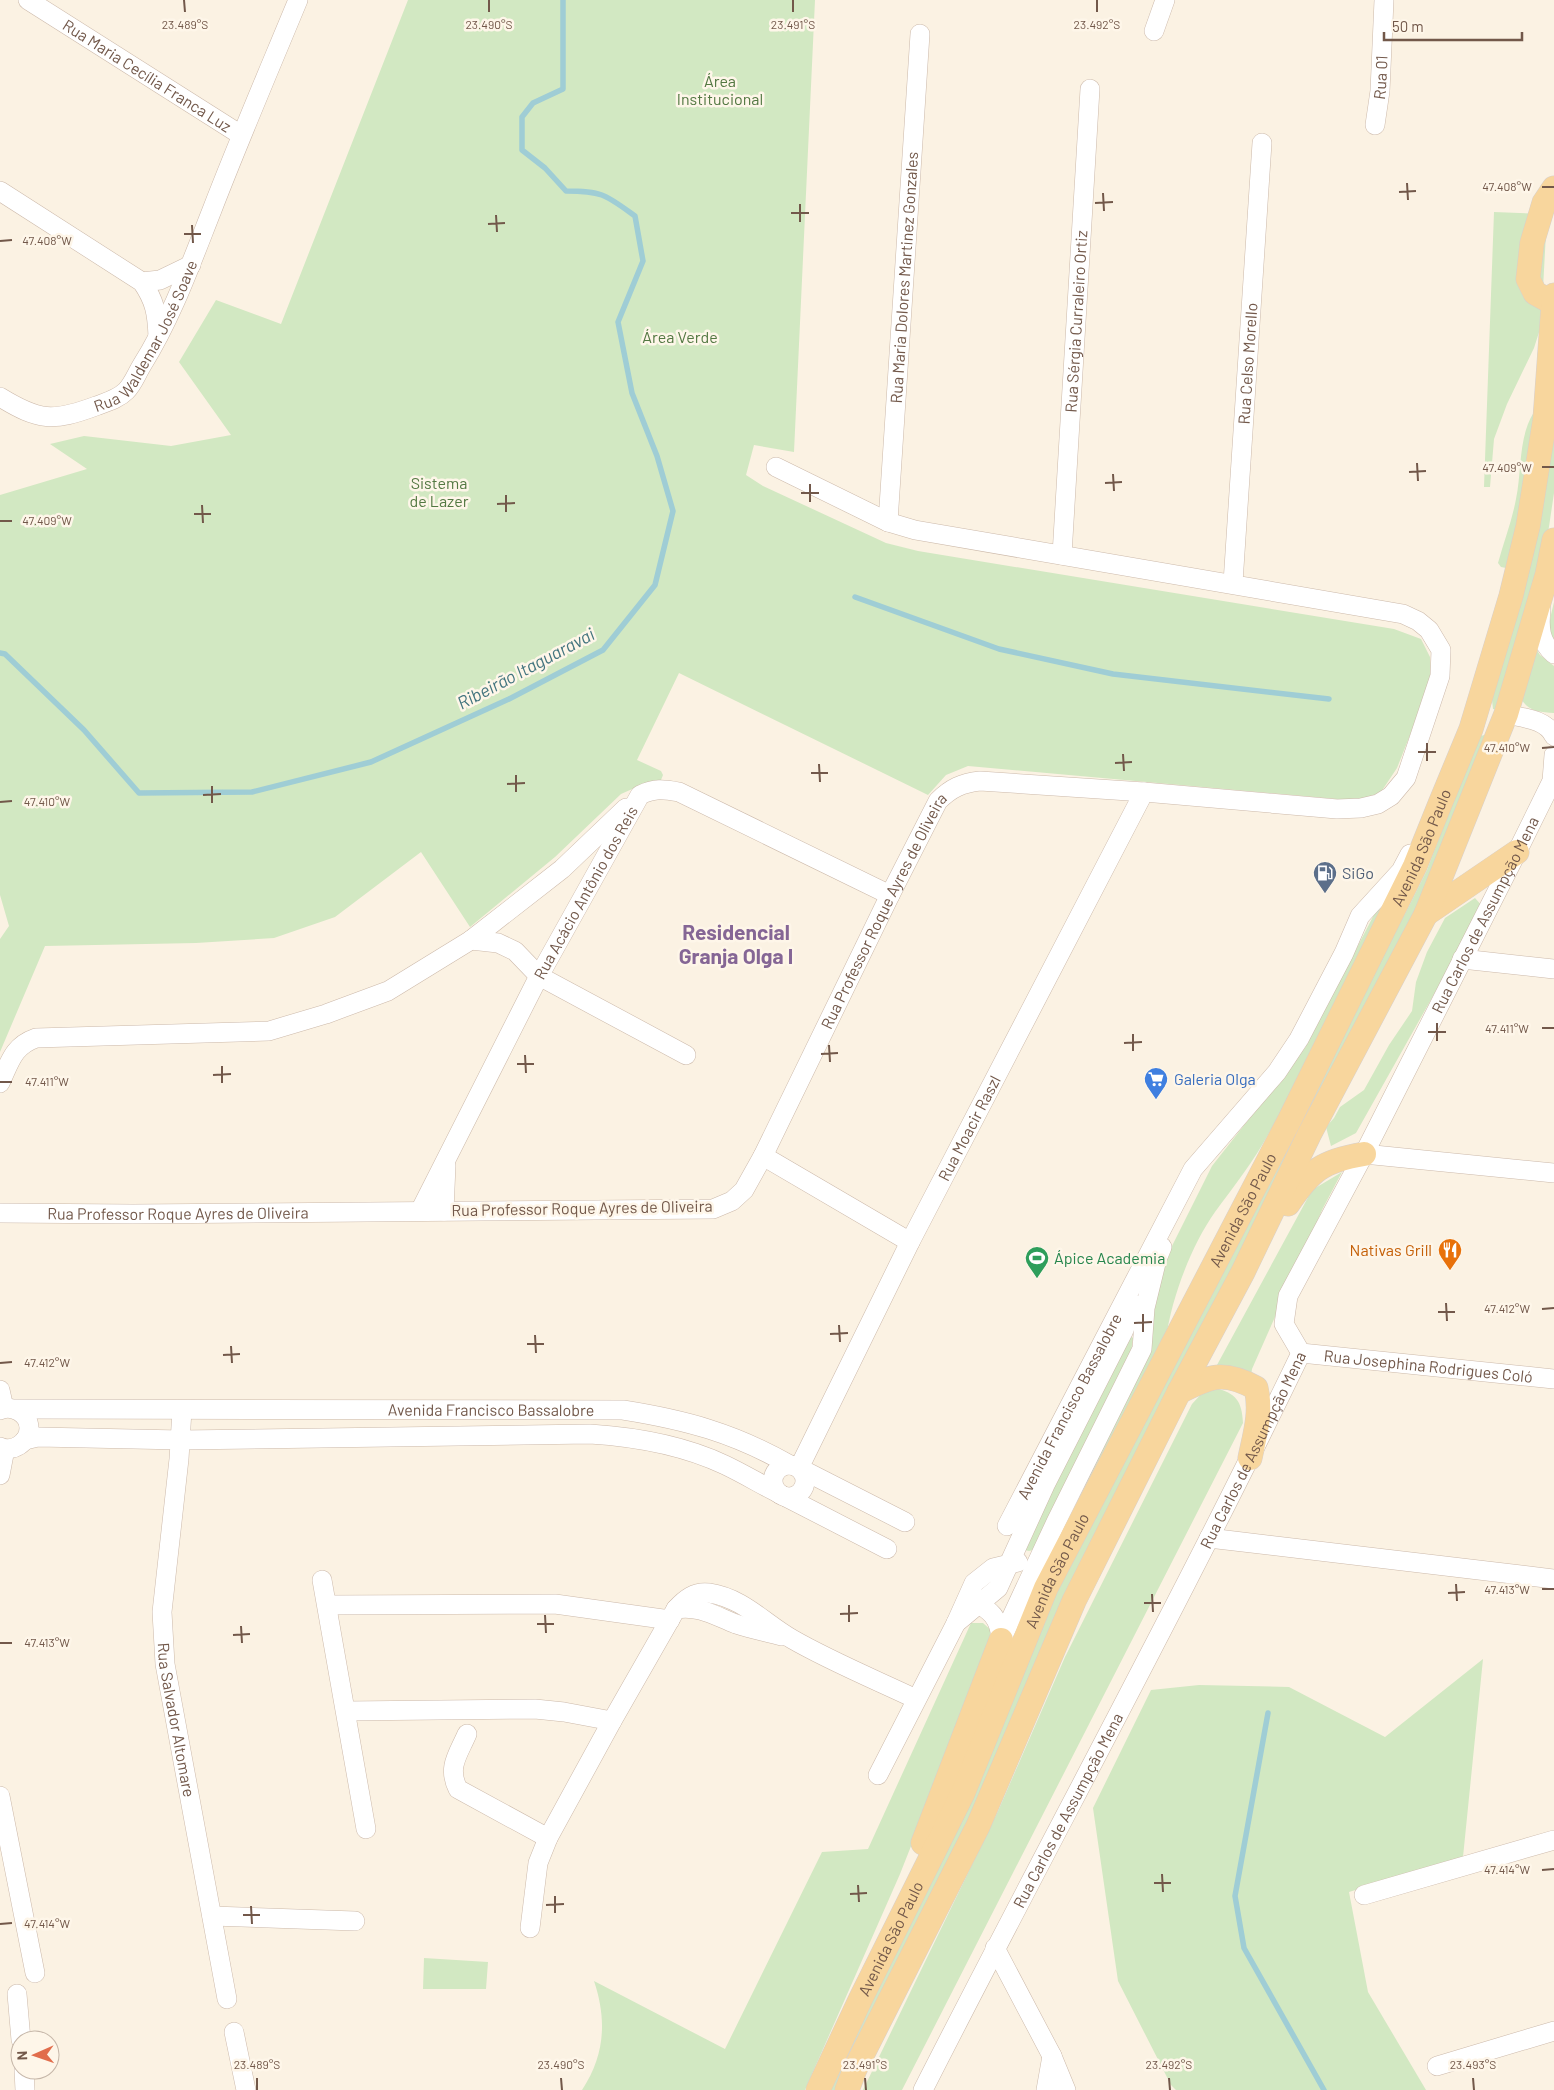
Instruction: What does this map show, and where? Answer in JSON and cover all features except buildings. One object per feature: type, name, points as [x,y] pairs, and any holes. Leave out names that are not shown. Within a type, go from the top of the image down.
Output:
[{"type":"main road","points":[[1554,188],[1544,203],[1532,243],[1528,279],[1535,293],[1554,303]]},
{"type":"main road","name":"Avenida São Paulo","points":[[818,2090],[861,1998],[963,1793],[1046,1588],[1290,1119],[1415,866],[1471,729],[1511,596],[1528,526],[1545,419],[1554,295]]},
{"type":"main road","name":"Avenida São Paulo","points":[[847,2090],[855,2069],[978,1826],[1074,1602],[1179,1392],[1243,1272],[1309,1135],[1426,914],[1506,714],[1547,576],[1554,540]]},
{"type":"main road","points":[[1471,729],[1488,716],[1506,714]]},
{"type":"main road","points":[[1426,914],[1517,852]]},
{"type":"main road","points":[[1243,1272],[1304,1181],[1320,1167],[1340,1158],[1364,1154]]},
{"type":"main road","points":[[1179,1392],[1203,1379],[1222,1376],[1240,1380],[1256,1388],[1259,1416],[1250,1458]]},
{"type":"main road","points":[[861,1998],[1001,1640]]},
{"type":"street","name":"Rua Maria Cecília Franca Luz","points":[[28,0],[241,135]]},
{"type":"street","name":"Rua Waldemar José Soave","points":[[0,397],[36,415],[52,418],[80,412],[115,400],[127,390],[158,340],[191,265],[241,135],[298,0]]},
{"type":"street","points":[[1154,31],[1165,0]]},
{"type":"street","name":"Rua 01","points":[[1374,126],[1380,91],[1384,0]]},
{"type":"street","name":"Rua Maria Dolores Martinez Gonzales","points":[[888,522],[920,34]]},
{"type":"street","name":"Rua Sérgia Curraleiro Ortiz","points":[[1062,555],[1090,89]]},
{"type":"street","name":"Rua Celso Morello","points":[[1233,583],[1262,143]]},
{"type":"street","points":[[0,191],[142,282],[152,296],[157,312],[158,340]]},
{"type":"street","points":[[142,282],[160,280],[191,265]]},
{"type":"street","points":[[776,467],[888,522],[915,530],[1233,583]]},
{"type":"street","points":[[1547,576],[1540,627],[1543,642],[1554,654]]},
{"type":"street","name":"Rua Professor Roque Ayres de Oliveira","points":[[0,1213],[713,1208],[732,1201],[744,1190],[763,1156],[890,895],[938,801],[950,789],[964,783],[980,781],[1144,792],[1337,809],[1361,808],[1378,804],[1391,796],[1406,778],[1440,676],[1442,650],[1429,630],[1418,621],[1403,614],[1233,583]]},
{"type":"street","points":[[1506,714],[1536,721],[1553,731]]},
{"type":"street","points":[[1553,780],[1554,755]]},
{"type":"street","name":"Rua Carlos de Assumpção Mena","points":[[923,2090],[995,1948],[1210,1538],[1301,1354],[1284,1324],[1288,1296],[1364,1154],[1553,780]]},
{"type":"street","name":"Rua Acácio Antônio dos Reis","points":[[420,1211],[446,1156],[539,976],[640,795],[661,788],[679,792],[890,895]]},
{"type":"street","name":"Rua Moacir Raszl","points":[[794,1466],[1144,792]]},
{"type":"street","points":[[0,1083],[16,1049],[25,1042],[36,1038],[269,1031],[326,1014],[388,991],[470,940],[562,869],[640,795]]},
{"type":"street","points":[[1001,1640],[1056,1522],[1142,1349],[1146,1308],[1157,1260],[1193,1169],[1277,1072],[1304,1030],[1344,953],[1360,916],[1402,871],[1420,835],[1440,804]]},
{"type":"street","points":[[470,940],[498,942],[515,951],[539,976],[686,1056]]},
{"type":"street","points":[[1462,959],[1554,969]]},
{"type":"street","points":[[1364,1154],[1554,1173]]},
{"type":"street","name":"Rua Acácio Antônio dos Reis","points":[[444,1211],[446,1156]]},
{"type":"street","points":[[763,1156],[910,1242]]},
{"type":"street","name":"Avenida Francisco Bassalobre","points":[[1007,1526],[1193,1169]]},
{"type":"street","points":[[878,1775],[956,1623],[973,1600],[998,1588],[1045,1485],[1124,1330],[1134,1298],[1132,1286]]},
{"type":"street","name":"Rua Josephina Rodrigues Coló","points":[[1301,1354],[1554,1379]]},
{"type":"street","points":[[5,1404],[25,1417],[29,1428],[26,1440]]},
{"type":"street","name":"Avenida Francisco Bassalobre","points":[[5,1404],[182,1410],[623,1410],[702,1426],[741,1441],[905,1522]]},
{"type":"street","points":[[181,1440],[182,1410]]},
{"type":"street","name":"Avenida Francisco Bassalobre","points":[[2,1448],[16,1448],[26,1440],[38,1437],[181,1440],[590,1434],[624,1436],[691,1451],[726,1465],[886,1549]]},
{"type":"street","name":"Rua Salvador Altomare","points":[[181,1440],[162,1612],[165,1664],[227,1999]]},
{"type":"street","points":[[0,1475],[2,1448]]},
{"type":"street","points":[[783,1496],[796,1495],[804,1487],[804,1476],[794,1466]]},
{"type":"street","points":[[1009,1563],[1020,1562],[1032,1554],[1056,1522]]},
{"type":"street","points":[[1210,1538],[1554,1579]]},
{"type":"street","points":[[322,1580],[366,1829]]},
{"type":"street","points":[[530,1928],[538,1863],[548,1838],[673,1614],[685,1600],[693,1595],[706,1593],[722,1596],[758,1613],[791,1638],[916,1699]]},
{"type":"street","points":[[973,1600],[993,1613],[999,1624],[1001,1640]]},
{"type":"street","points":[[326,1605],[555,1604],[673,1614]]},
{"type":"street","points":[[346,1711],[535,1709],[564,1712],[612,1721]]},
{"type":"street","points":[[467,1734],[452,1767],[453,1779],[458,1789],[548,1838]]},
{"type":"street","points":[[0,1796],[35,1973]]},
{"type":"street","points":[[1364,1895],[1554,1840]]},
{"type":"street","points":[[212,1916],[355,1921]]},
{"type":"street","points":[[995,1948],[1052,2056],[1066,2090]]},
{"type":"street","points":[[17,1994],[20,2030]]},
{"type":"street","points":[[1437,2066],[1554,2031]]},
{"type":"street","points":[[234,2032],[246,2090]]},
{"type":"street","points":[[1046,2090],[1052,2056]]},
{"type":"green space","points":[[408,0],[815,0],[794,452],[754,445],[746,475],[763,486],[886,543],[918,551],[1394,629],[1421,639],[1430,657],[1431,682],[1397,768],[1381,792],[1359,801],[968,766],[946,775],[928,795],[679,673],[637,760],[661,771],[663,775],[661,780],[648,782],[621,794],[555,857],[470,927],[421,852],[335,917],[274,938],[196,943],[45,946],[0,1052],[0,939],[9,926],[0,895],[0,495],[87,469],[50,444],[84,436],[171,446],[231,435],[179,362],[216,300],[281,324]]},
{"type":"green space","points":[[1494,212],[1547,214],[1541,326],[1534,348],[1507,404],[1494,439],[1490,487],[1484,487]]},
{"type":"green space","points":[[1554,411],[1554,493],[1547,540],[1500,710],[1493,709],[1492,700]]},
{"type":"green space","points":[[1534,412],[1531,470],[1506,568],[1501,567],[1498,563],[1518,488],[1525,432]]},
{"type":"green space","points":[[1554,602],[1554,641],[1550,627]]},
{"type":"green space","points":[[1534,646],[1540,655],[1554,666],[1554,713],[1530,708],[1521,698]]},
{"type":"green space","points":[[1484,735],[1490,738],[1436,874],[837,2090],[826,2090],[1056,1589],[1409,906],[1427,870],[1478,737]]},
{"type":"green space","points":[[1475,898],[1483,907],[1356,1133],[1331,1146],[1326,1127],[1340,1107],[1364,1090],[1389,1045],[1412,1011],[1416,982],[1427,952],[1445,918]]},
{"type":"green space","points":[[1378,907],[1383,907],[1386,911],[1284,1106],[1257,1153],[1206,1225],[1198,1240],[1178,1289],[1166,1338],[986,1718],[1016,1626],[1146,1351],[1162,1266],[1212,1166],[1305,1048]]},
{"type":"green space","points":[[1342,1172],[1323,1208],[1252,1369],[1251,1376],[1217,1365],[1312,1190]]},
{"type":"green space","points":[[1127,1334],[1133,1338],[1131,1352],[1033,1550],[1024,1550]]},
{"type":"green space","points":[[1215,1388],[1233,1395],[1241,1409],[1243,1423],[902,2090],[863,2090],[998,1811],[1065,1657],[1192,1404],[1203,1392]]},
{"type":"green space","points":[[971,1623],[983,1623],[992,1631],[993,1639],[900,1874],[805,2090],[582,2090],[595,2064],[602,2037],[601,2010],[594,1981],[725,2049],[822,1852],[868,1849]]},
{"type":"green space","points":[[1483,1659],[1463,1857],[1349,1892],[1368,1992],[1426,2090],[1176,2090],[1171,2085],[1118,1981],[1093,1808],[1151,1690],[1199,1685],[1289,1687],[1385,1737]]},
{"type":"green space","points":[[424,1958],[488,1962],[486,1989],[423,1989]]},
{"type":"waterway","name":"Ribeirão Itaguaravai","points":[[0,653],[5,654],[84,730],[139,793],[252,792],[371,762],[509,699],[603,650],[655,585],[673,511],[657,456],[632,393],[618,322],[643,261],[635,216],[617,203],[596,193],[566,191],[545,168],[522,150],[522,117],[533,103],[563,89],[563,0]]},
{"type":"waterway","points":[[855,597],[999,649],[1113,674],[1329,699]]},
{"type":"waterway","points":[[1268,1713],[1235,1896],[1244,1948],[1324,2090]]},
{"type":"place","name":"SiGo","points":[[1325,894]]},
{"type":"place","name":"Galeria Olga","points":[[1156,1100]]},
{"type":"place","name":"Nativas Grill","points":[[1450,1271]]},
{"type":"place","name":"Ápice Academia","points":[[1037,1279]]},
{"type":"district","name":"Residencial Granja Olga I","points":[[736,945]]},
{"type":"park label","name":"Área Institucional","points":[[720,90]]},
{"type":"park label","name":"Área Verde","points":[[680,337]]},
{"type":"park label","name":"Sistema de Lazer","points":[[439,492]]}]
